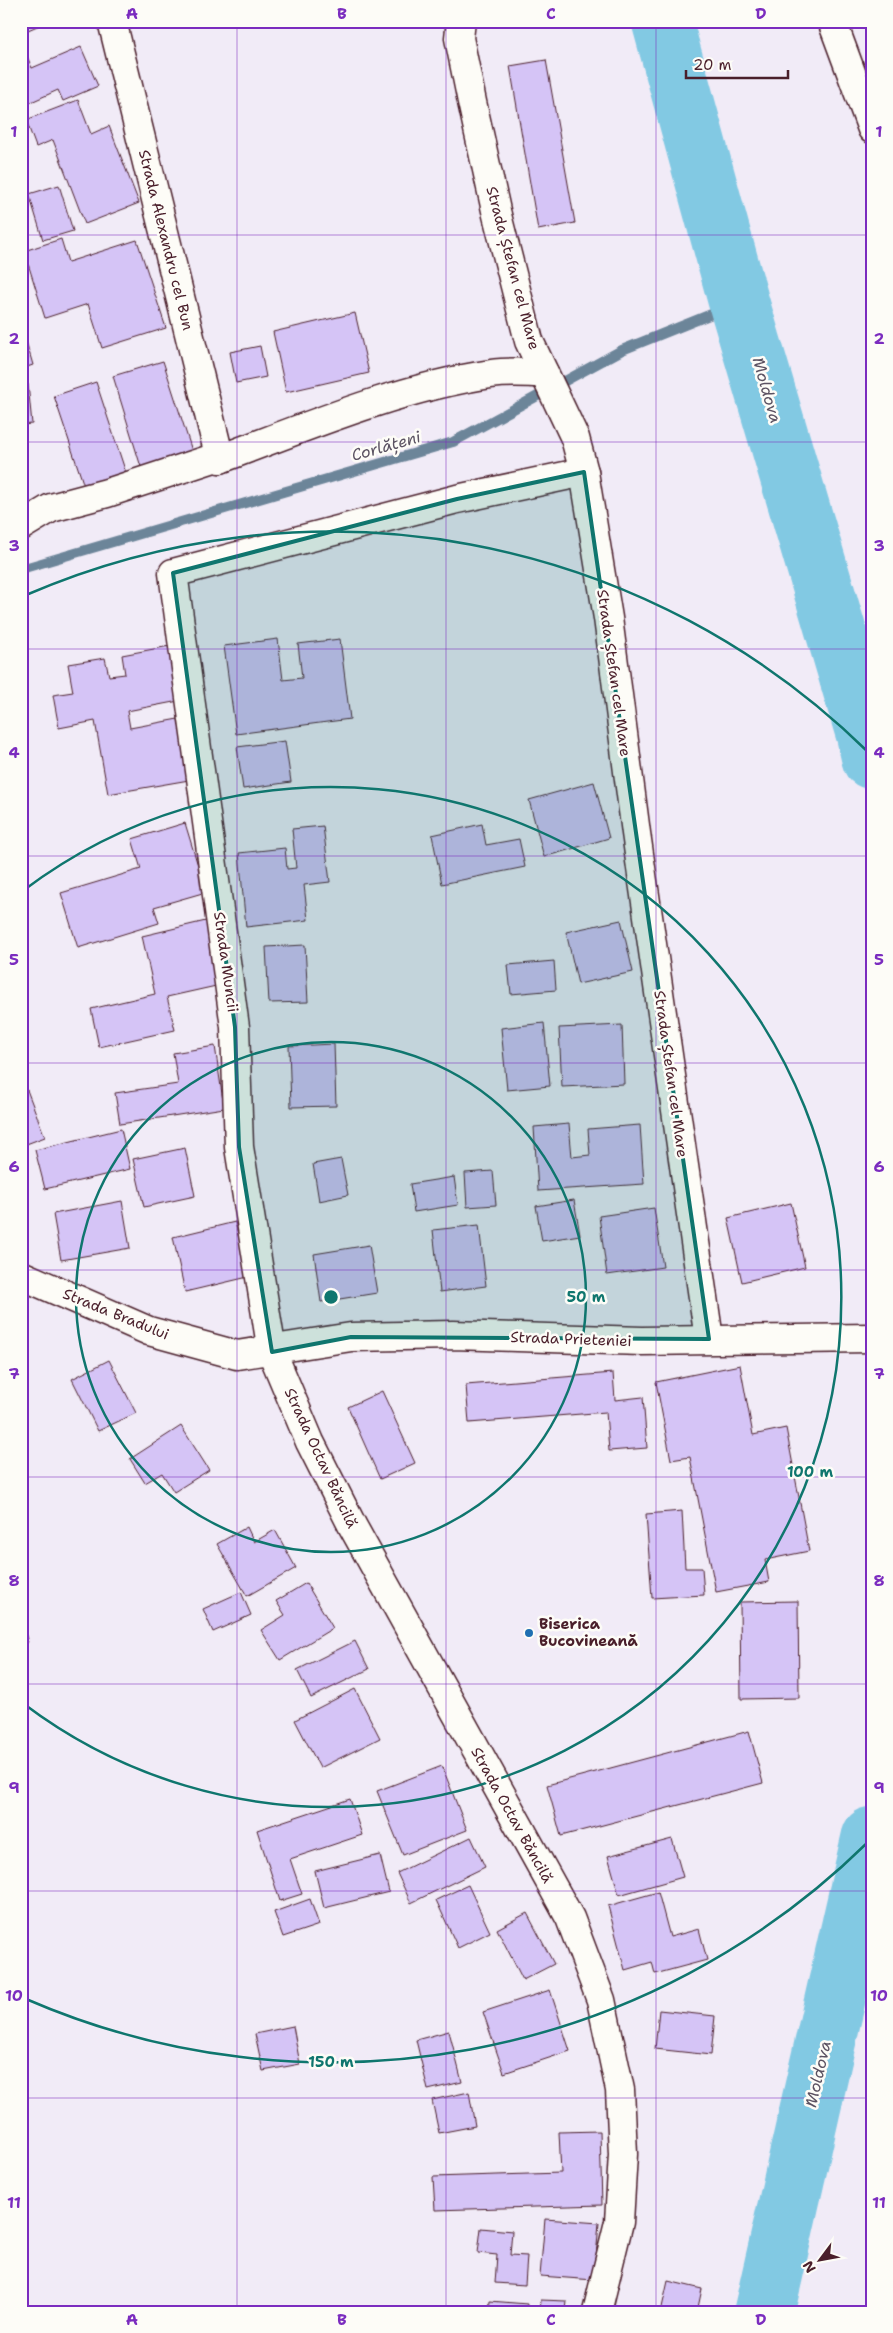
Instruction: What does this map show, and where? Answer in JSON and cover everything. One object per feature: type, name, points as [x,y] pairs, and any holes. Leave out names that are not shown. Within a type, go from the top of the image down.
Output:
[{"type":"street","name":"Strada Alexandru cel Bun","points":[[112,21],[220,459]]},
{"type":"street","name":"Strada Ștefan cel Mare","points":[[462,21],[459,38],[497,215],[529,341],[575,438],[584,472],[608,618],[636,833],[709,1339]]},
{"type":"street","points":[[832,21],[872,129]]},
{"type":"street","points":[[21,526],[51,508],[107,493],[217,457],[220,459],[307,426],[403,394],[492,374],[544,372]]},
{"type":"street","name":"Strada Muncii","points":[[272,1352],[239,1147],[235,1026],[173,573],[306,537],[388,519],[457,499],[584,472]]},
{"type":"street","name":"Strada Bradului","points":[[21,1274],[149,1331],[238,1356],[272,1352]]},
{"type":"street","name":"Strada Prieteniei","points":[[272,1352],[351,1337],[453,1335],[642,1341],[872,1338]]},
{"type":"street","name":"Strada Octav Băncilă","points":[[272,1352],[310,1442],[353,1527],[570,1918],[601,2000],[620,2090],[623,2154],[619,2222],[597,2312]]},
{"type":"highlighted area","points":[[584,472],[709,1339],[351,1337],[272,1352],[239,1147],[235,1027],[173,573],[457,499]]},
{"type":"building","points":[[21,21],[49,21],[21,33]]},
{"type":"building","points":[[21,42],[32,68],[81,47],[98,86],[63,101],[58,90],[29,103],[23,88],[21,88]]},
{"type":"building","points":[[546,60],[575,223],[538,230],[510,66]]},
{"type":"building","points":[[78,100],[91,134],[109,126],[139,203],[85,224],[53,140],[36,147],[26,120]]},
{"type":"building","points":[[59,185],[73,231],[43,240],[29,194]]},
{"type":"building","points":[[61,239],[68,262],[137,240],[166,328],[102,348],[88,304],[45,318],[24,251]]},
{"type":"building","points":[[355,313],[369,373],[286,392],[273,332]]},
{"type":"building","points":[[21,324],[33,365],[21,369]]},
{"type":"building","points":[[260,346],[266,377],[236,383],[230,352]]},
{"type":"building","points":[[163,361],[192,451],[141,467],[113,376]]},
{"type":"building","points":[[96,382],[127,476],[85,489],[54,396]]},
{"type":"building","points":[[21,384],[28,384],[32,424],[21,425]]},
{"type":"building","points":[[278,639],[283,680],[302,678],[298,644],[340,639],[350,719],[236,734],[224,646]]},
{"type":"building","points":[[175,645],[184,700],[127,711],[130,728],[178,719],[189,780],[108,794],[95,721],[59,728],[53,695],[73,692],[68,664],[105,658],[109,676],[125,674],[122,655]]},
{"type":"building","points":[[285,741],[291,782],[243,789],[237,747]]},
{"type":"building","points":[[594,782],[609,838],[544,857],[529,800]]},
{"type":"building","points":[[185,823],[206,892],[154,907],[159,923],[78,948],[61,893],[141,869],[132,839]]},
{"type":"building","points":[[482,824],[486,845],[519,839],[525,867],[442,884],[432,835]]},
{"type":"building","points":[[323,826],[330,882],[304,885],[308,920],[246,927],[239,853],[285,848],[287,869],[296,868],[292,829]]},
{"type":"building","points":[[210,920],[225,984],[167,997],[175,1030],[99,1047],[91,1009],[155,994],[142,936]]},
{"type":"building","points":[[621,920],[633,972],[578,984],[566,932]]},
{"type":"building","points":[[305,945],[308,1002],[269,1003],[266,947]]},
{"type":"building","points":[[554,961],[556,990],[511,994],[508,965]]},
{"type":"building","points":[[544,1023],[550,1086],[507,1090],[501,1028]]},
{"type":"building","points":[[622,1025],[624,1084],[562,1087],[559,1028]]},
{"type":"building","points":[[334,1044],[336,1106],[291,1107],[289,1046]]},
{"type":"building","points":[[215,1046],[224,1108],[120,1124],[115,1093],[178,1084],[173,1053]]},
{"type":"building","points":[[27,1090],[45,1137],[21,1146],[21,1093]]},
{"type":"building","points":[[569,1124],[572,1157],[590,1155],[588,1129],[640,1125],[644,1184],[538,1191],[534,1127]]},
{"type":"building","points":[[121,1129],[130,1169],[45,1189],[35,1150]]},
{"type":"building","points":[[185,1148],[195,1196],[144,1207],[133,1159]]},
{"type":"building","points":[[341,1159],[348,1195],[319,1201],[313,1164]]},
{"type":"building","points":[[493,1171],[496,1205],[467,1207],[465,1173]]},
{"type":"building","points":[[454,1177],[458,1205],[414,1212],[410,1184]]},
{"type":"building","points":[[574,1200],[580,1235],[542,1241],[536,1206]]},
{"type":"building","points":[[122,1201],[130,1248],[61,1260],[53,1214]]},
{"type":"building","points":[[791,1203],[805,1267],[742,1282],[728,1218]]},
{"type":"building","points":[[654,1208],[663,1267],[607,1275],[599,1216]]},
{"type":"building","points":[[235,1222],[248,1277],[185,1292],[173,1237]]},
{"type":"building","points":[[479,1225],[486,1286],[440,1292],[433,1230]]},
{"type":"building","points":[[369,1245],[377,1293],[321,1302],[314,1254]]},
{"type":"building","points":[[109,1360],[136,1413],[98,1431],[72,1379]]},
{"type":"building","points":[[740,1365],[753,1435],[786,1428],[809,1551],[765,1560],[769,1582],[716,1592],[690,1457],[671,1460],[656,1382]]},
{"type":"building","points":[[613,1373],[615,1400],[643,1397],[647,1448],[609,1451],[606,1412],[469,1423],[466,1385]]},
{"type":"building","points":[[382,1391],[415,1463],[380,1479],[348,1407]]},
{"type":"building","points":[[181,1426],[209,1470],[174,1492],[162,1473],[145,1483],[130,1459]]},
{"type":"building","points":[[682,1511],[685,1568],[702,1568],[704,1595],[652,1598],[646,1514]]},
{"type":"building","points":[[247,1527],[254,1542],[275,1530],[296,1568],[247,1596],[217,1544]]},
{"type":"building","points":[[306,1583],[333,1628],[280,1660],[261,1630],[285,1615],[276,1601]]},
{"type":"building","points":[[241,1592],[251,1615],[213,1632],[203,1609]]},
{"type":"building","points":[[798,1601],[799,1698],[741,1699],[740,1602]]},
{"type":"building","points":[[21,1621],[28,1642],[21,1644]]},
{"type":"building","points":[[355,1641],[369,1669],[311,1698],[297,1670]]},
{"type":"building","points":[[355,1689],[380,1738],[320,1768],[295,1720]]},
{"type":"building","points":[[749,1731],[763,1783],[561,1836],[547,1785]]},
{"type":"building","points":[[442,1766],[467,1830],[403,1855],[377,1791]]},
{"type":"building","points":[[350,1799],[362,1835],[290,1859],[302,1894],[280,1901],[257,1830]]},
{"type":"building","points":[[471,1837],[485,1867],[411,1903],[397,1873]]},
{"type":"building","points":[[672,1839],[683,1877],[619,1895],[608,1856]]},
{"type":"building","points":[[380,1855],[389,1892],[324,1908],[315,1871]]},
{"type":"building","points":[[468,1885],[490,1932],[458,1948],[436,1900]]},
{"type":"building","points":[[658,1892],[670,1937],[699,1929],[707,1960],[655,1974],[652,1962],[625,1970],[608,1906]]},
{"type":"building","points":[[310,1899],[319,1925],[283,1937],[274,1912]]},
{"type":"building","points":[[527,1913],[554,1964],[523,1980],[497,1929]]},
{"type":"building","points":[[550,1990],[570,2051],[504,2073],[483,2012]]},
{"type":"building","points":[[659,2010],[715,2016],[711,2055],[655,2049]]},
{"type":"building","points":[[293,2026],[300,2064],[263,2071],[255,2034]]},
{"type":"building","points":[[449,2031],[462,2082],[428,2090],[416,2040]]},
{"type":"building","points":[[469,2092],[475,2126],[439,2133],[432,2100]]},
{"type":"building","points":[[600,2131],[602,2205],[435,2210],[433,2177],[561,2173],[559,2132]]},
{"type":"building","points":[[545,2219],[599,2223],[594,2280],[540,2276]]},
{"type":"building","points":[[481,2228],[512,2231],[510,2255],[527,2256],[525,2285],[495,2283],[497,2255],[478,2253]]},
{"type":"building","points":[[668,2281],[702,2289],[697,2312],[661,2312]]},
{"type":"building","points":[[541,2300],[566,2301],[565,2312],[540,2312]]},
{"type":"building","points":[[490,2301],[527,2304],[526,2312],[489,2312]]},
{"type":"waterway","name":"Moldova","points":[[662,21],[739,303],[866,733],[872,759]]},
{"type":"waterway","name":"Corlățeni","points":[[21,569],[453,442],[622,350],[739,303]]},
{"type":"waterway","name":"Moldova","points":[[764,2312],[872,1837]]},
{"type":"place","name":"Biserica Bucovineană","points":[[529,1633]]}]
